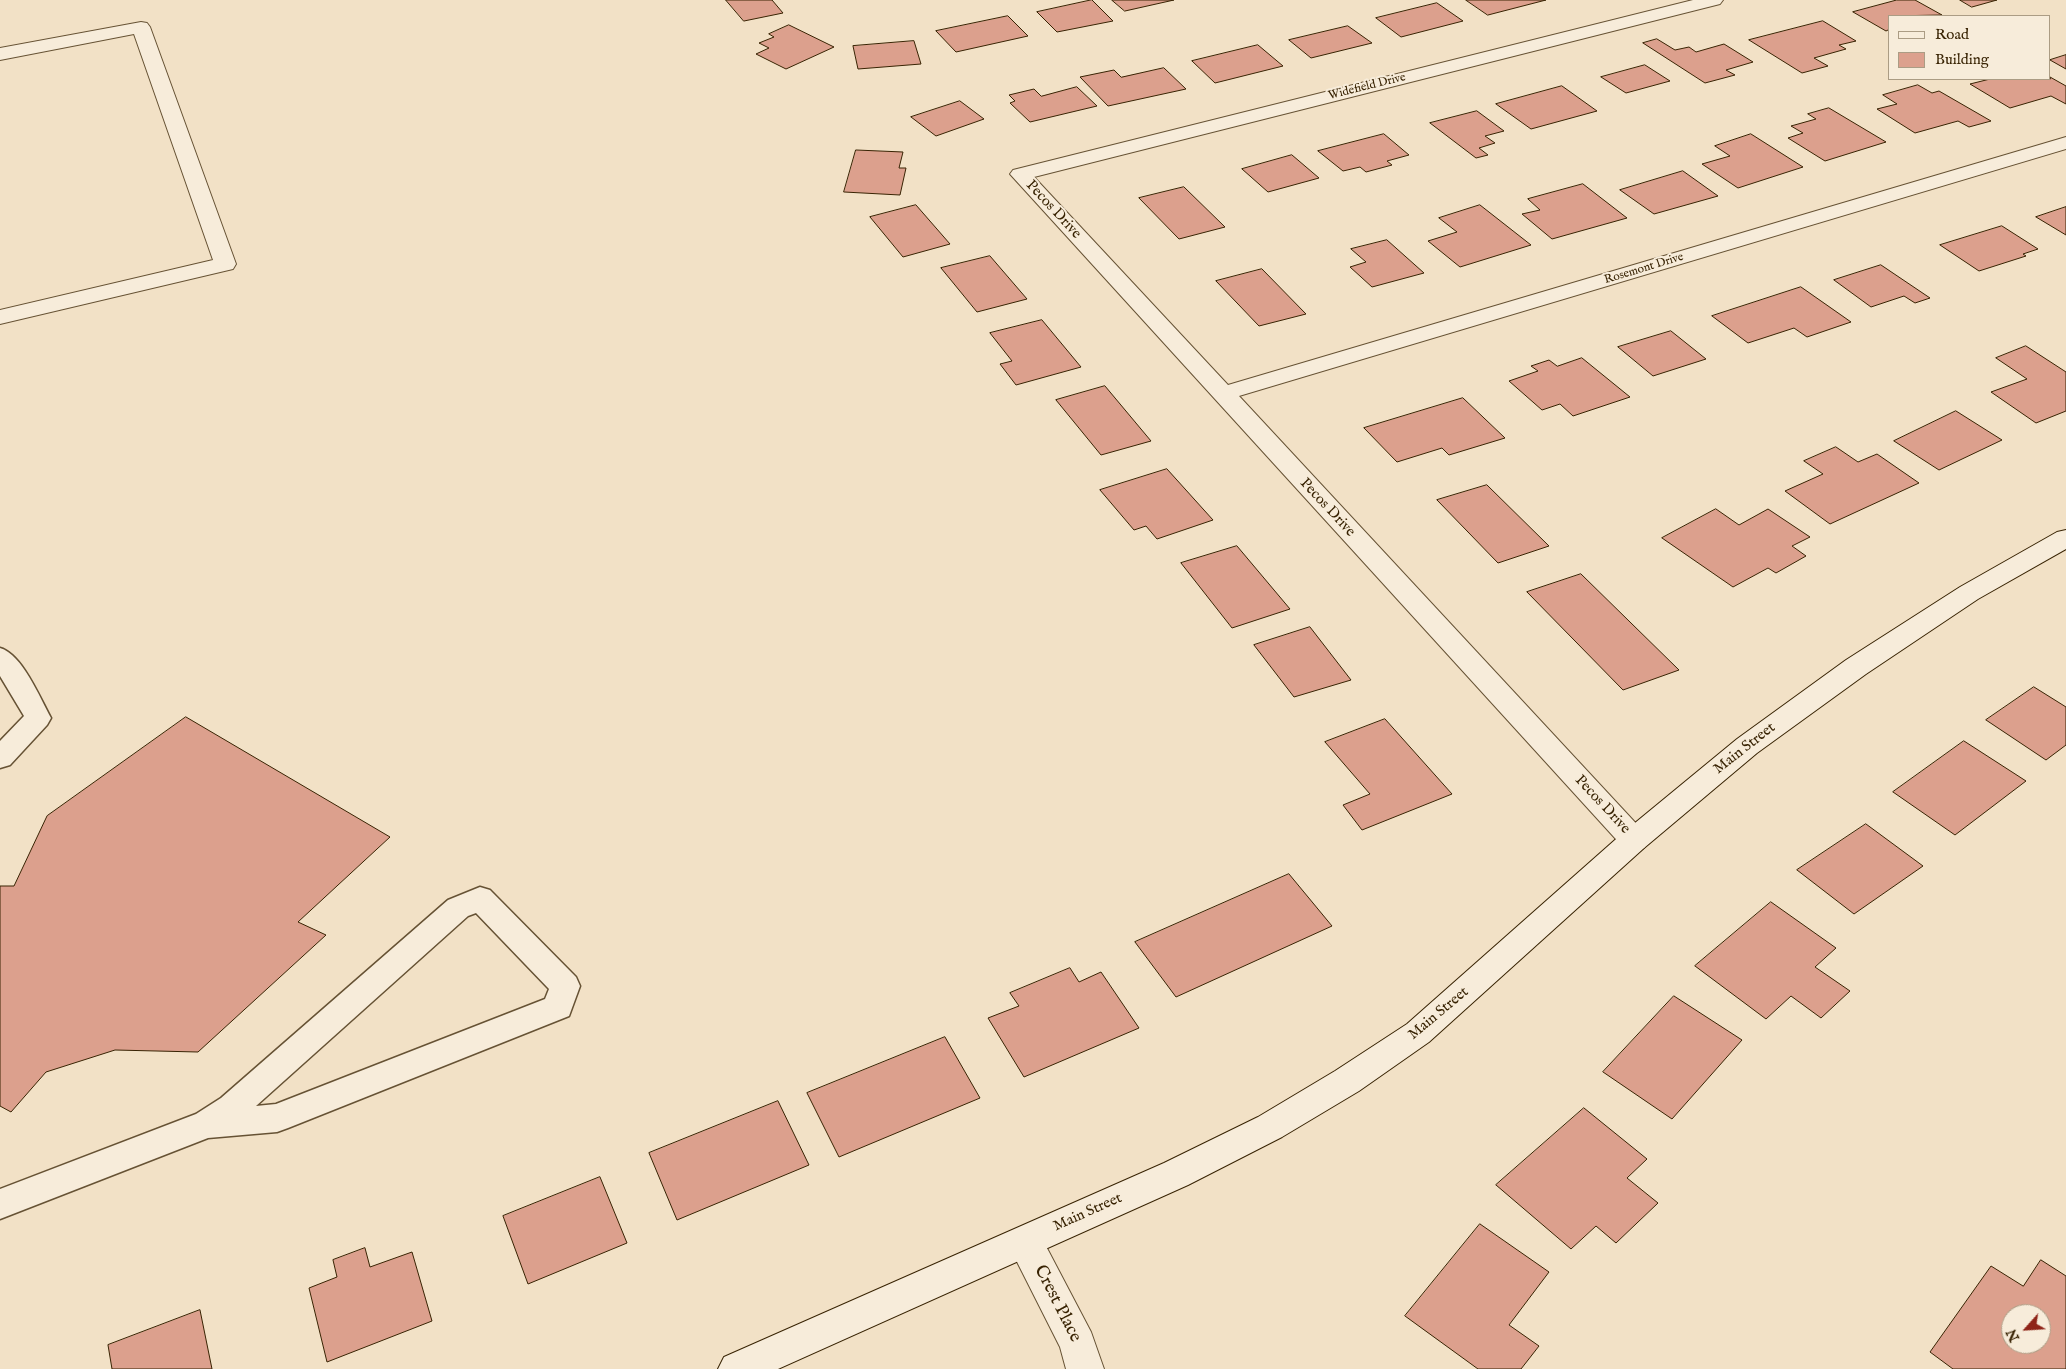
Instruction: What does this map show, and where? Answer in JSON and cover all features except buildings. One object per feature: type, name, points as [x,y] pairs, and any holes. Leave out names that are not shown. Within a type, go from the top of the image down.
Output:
[{"type":"street","name":"Widefield Drive","points":[[1020,174],[1714,0]]},
{"type":"street","points":[[0,54],[141,28],[225,264],[0,317]]},
{"type":"street","name":"Rosemont Drive","points":[[1222,394],[2066,144]]},
{"type":"street","name":"Pecos Drive","points":[[1020,174],[1634,840]]},
{"type":"street","name":"Main Street","points":[[737,1369],[1185,1170],[1270,1127],[1347,1082],[1418,1033],[1634,840],[1747,746],[1856,667],[1969,593],[2066,538]]},
{"type":"street","name":"Crest Place","points":[[1025,1242],[1078,1344],[1085,1369]]},
{"type":"lane","points":[[0,657],[18,681],[38,718],[0,758]]},
{"type":"lane","points":[[0,1204],[207,1124],[232,1108],[458,908],[480,898],[565,986],[558,1007],[277,1118],[207,1124]]}]
